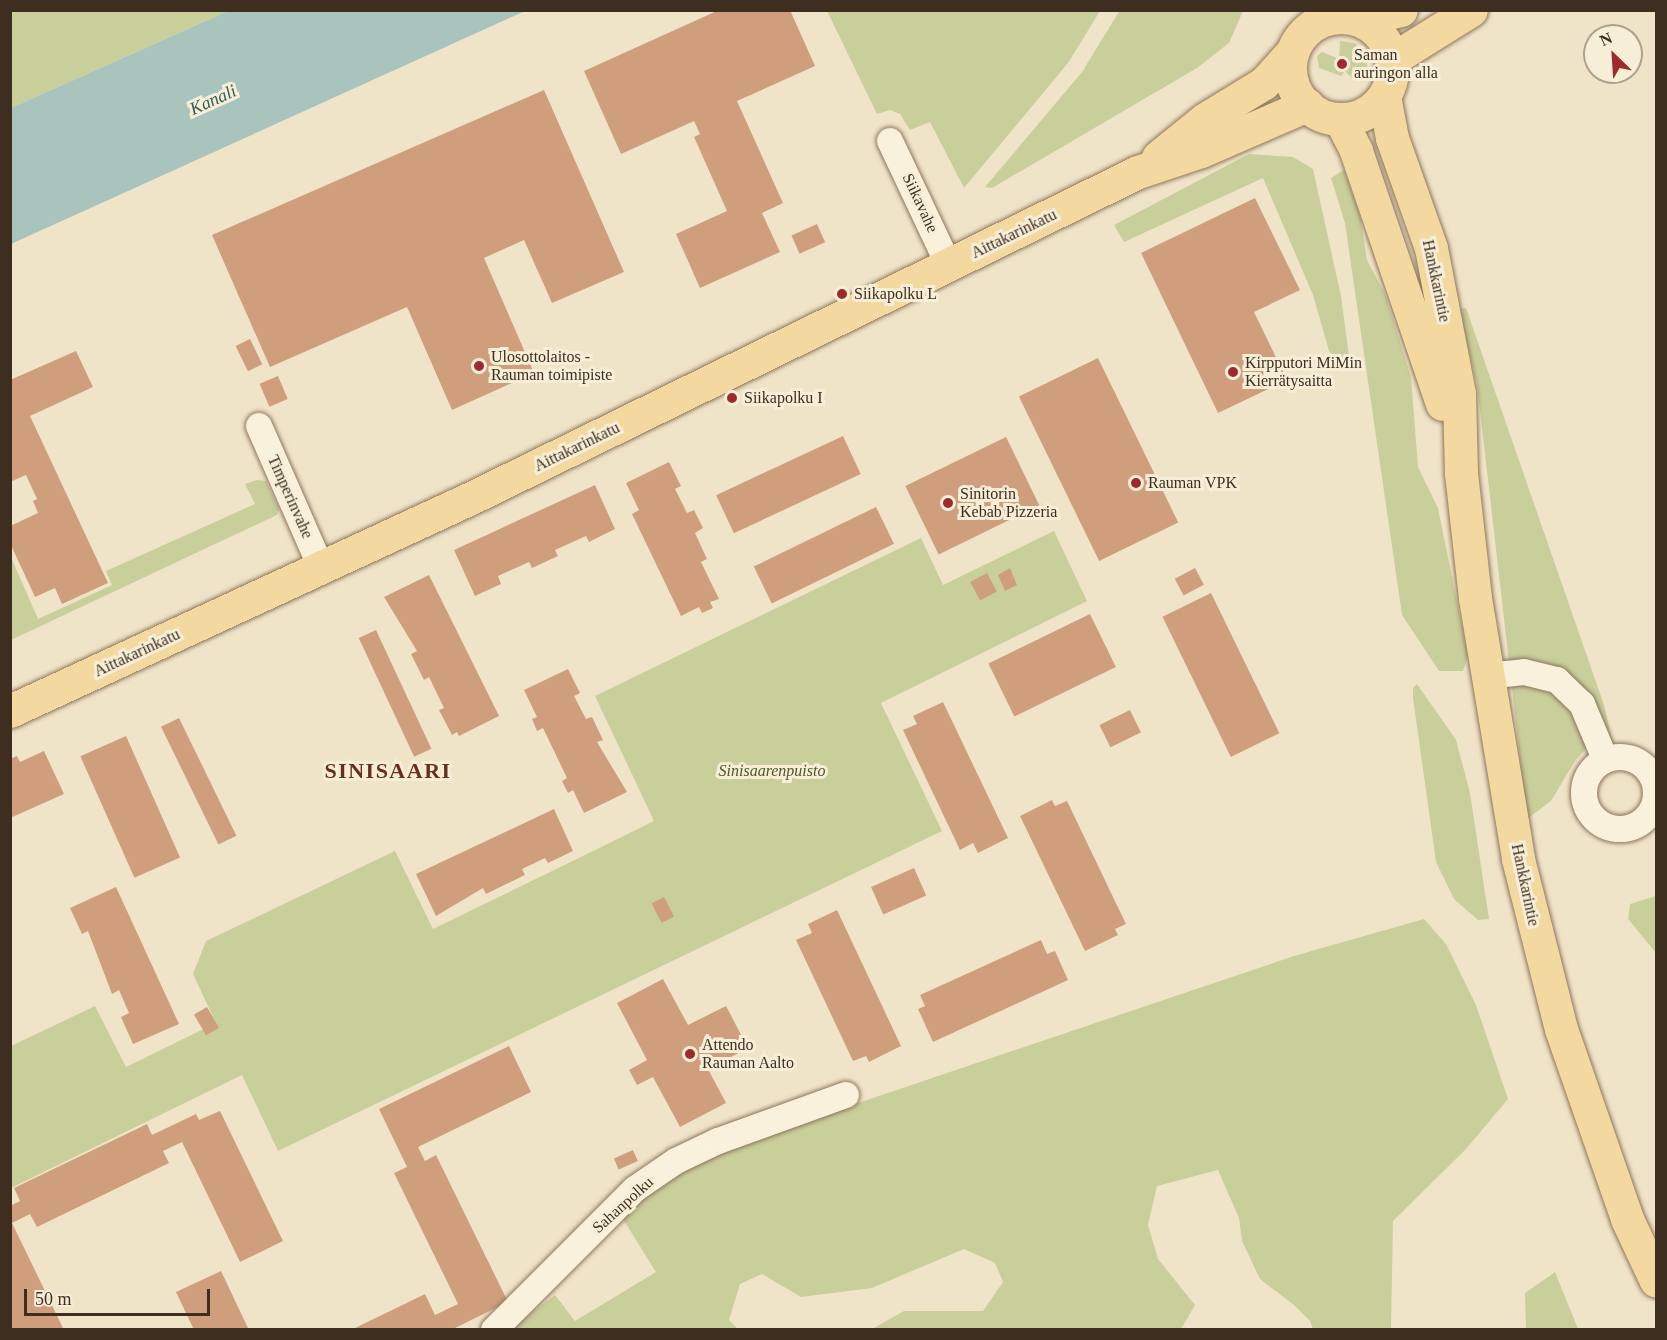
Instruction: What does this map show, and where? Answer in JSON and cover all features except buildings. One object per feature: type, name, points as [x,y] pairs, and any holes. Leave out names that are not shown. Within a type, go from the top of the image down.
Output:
[{"type":"main road","points":[[1352,16],[1382,37],[1391,60],[1391,79],[1384,96],[1370,110],[1340,119],[1322,116],[1306,105],[1294,88],[1290,71],[1293,51],[1311,18],[1401,10]]},
{"type":"main road","points":[[1391,60],[1472,10]]},
{"type":"main road","name":"Aittakarinkatu","points":[[1138,172],[1205,119],[1264,83],[1293,51]]},
{"type":"main road","name":"Hankkarintie","points":[[1384,96],[1392,138],[1431,248],[1459,393],[1461,472],[1487,676],[1518,860],[1540,957],[1598,1140],[1627,1219],[1656,1281]]},
{"type":"main road","name":"Aittakarinkatu","points":[[10,711],[321,567],[949,266],[1138,172],[1201,151],[1306,105]]},
{"type":"main road","name":"Hankkarintie","points":[[1340,119],[1356,151],[1432,370],[1461,472]]},
{"type":"street","name":"Siikavahe","points":[[890,141],[949,266]]},
{"type":"street","name":"Timperinvahe","points":[[259,426],[321,567]]},
{"type":"street","points":[[1487,676],[1524,672],[1557,680],[1582,704],[1605,759]]},
{"type":"street","points":[[1617,756],[1639,761],[1653,778],[1656,800],[1652,811],[1635,826],[1612,828],[1593,817],[1584,797],[1584,785],[1588,774],[1605,759],[1617,756]]},
{"type":"street","name":"Sahanpolku","points":[[494,1329],[635,1189],[676,1161],[718,1141],[846,1095]]},
{"type":"green space","points":[[11,10],[228,11],[11,108]]},
{"type":"green space","points":[[1120,10],[1243,11],[1229,43],[1197,68],[992,188],[985,187],[1082,72]]},
{"type":"green space","points":[[827,11],[1100,11],[1068,63],[964,188],[930,122],[910,130],[900,114],[890,110],[877,114]]},
{"type":"green space","points":[[1340,41],[1355,43],[1366,56],[1368,73],[1355,81],[1345,71],[1341,76],[1319,68],[1317,56],[1322,52],[1339,59]]},
{"type":"green space","points":[[1249,154],[1293,157],[1313,169],[1341,296],[1350,364],[1342,368],[1329,351],[1313,295],[1263,178],[1124,242],[1114,225]]},
{"type":"green space","points":[[1344,170],[1360,215],[1367,260],[1385,294],[1411,377],[1418,467],[1438,508],[1468,656],[1463,671],[1439,671],[1402,615],[1345,223],[1331,178]]},
{"type":"green space","points":[[1466,308],[1604,705],[1614,747],[1593,741],[1575,761],[1551,801],[1527,819],[1477,384],[1459,309]]},
{"type":"green space","points":[[257,480],[266,481],[279,509],[277,515],[11,640],[11,557],[38,619],[112,585],[106,571],[255,504],[245,484]]},
{"type":"green space","name":"Sinisaarenpuisto","points":[[1054,531],[1087,601],[881,703],[942,831],[278,1151],[242,1075],[11,1188],[11,1046],[95,1006],[126,1067],[216,1023],[193,974],[206,941],[395,851],[433,929],[654,821],[595,696],[921,538],[943,585]]},
{"type":"green space","points":[[1417,684],[1456,740],[1470,793],[1489,919],[1478,920],[1454,899],[1436,862],[1413,698],[1413,688]]},
{"type":"green space","points":[[1656,896],[1656,953],[1628,919],[1630,904]]},
{"type":"green space","points":[[1424,919],[1446,944],[1476,1005],[1508,1099],[1466,1149],[1393,1221],[1391,1329],[1313,1329],[1310,1321],[1294,1305],[1260,1279],[1242,1241],[1239,1218],[1218,1170],[1157,1186],[1148,1225],[1158,1259],[1195,1305],[1181,1329],[872,1329],[904,1311],[983,1311],[1003,1282],[995,1263],[964,1249],[872,1288],[801,1297],[762,1274],[740,1284],[729,1320],[738,1329],[509,1330],[555,1295],[575,1321],[656,1272],[621,1216],[637,1198],[701,1156],[1294,956]]},
{"type":"green space","points":[[1555,1272],[1578,1329],[1526,1329],[1525,1293]]},
{"type":"water","name":"Kanali","points":[[228,11],[525,11],[11,244],[11,108]]},
{"type":"place","name":"Saman auringon alla","points":[[1342,64]]},
{"type":"place","name":"Siikapolku L","points":[[842,294]]},
{"type":"place","name":"Ulosottolaitos - Rauman toimipiste","points":[[479,366]]},
{"type":"place","name":"Kirpputori MiMin Kierrätysaitta","points":[[1233,372]]},
{"type":"place","name":"Siikapolku I","points":[[732,398]]},
{"type":"place","name":"Rauman VPK","points":[[1136,483]]},
{"type":"place","name":"Sinitorin Kebab Pizzeria","points":[[948,503]]},
{"type":"place","name":"Attendo Rauman Aalto","points":[[690,1054]]},
{"type":"district","name":"SINISAARI","points":[[388,771]]}]
